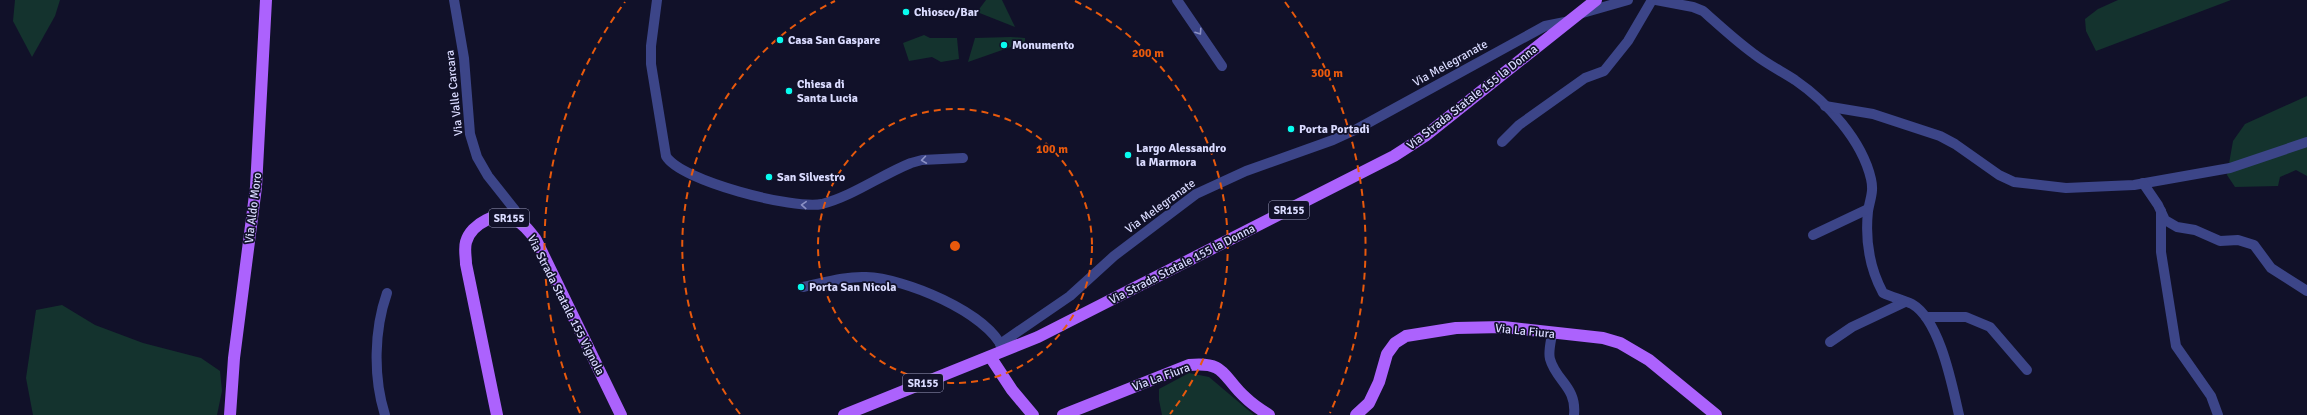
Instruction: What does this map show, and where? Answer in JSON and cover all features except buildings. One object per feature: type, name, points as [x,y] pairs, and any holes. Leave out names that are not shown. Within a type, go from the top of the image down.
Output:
[{"type":"main road","name":"Via Aldo Moro","points":[[230,415],[234,358],[256,186],[266,0]]},
{"type":"main road","name":"Via Strada Statale 155 la Donna","points":[[844,415],[991,358],[1002,348],[1038,337],[1394,156],[1425,136],[1596,0]]},
{"type":"main road","name":"SR155","points":[[497,415],[466,264],[465,244],[469,233],[476,226],[489,219],[505,217],[515,219]]},
{"type":"main road","name":"Via Strada Statale 155 Vignola","points":[[515,219],[526,228],[536,240],[621,415]]},
{"type":"main road","name":"Via La Fiura","points":[[1356,415],[1369,403],[1379,382],[1387,354],[1395,343],[1406,336],[1456,328],[1503,327],[1552,334],[1603,338],[1620,343],[1649,360],[1716,415]]},
{"type":"main road","points":[[991,358],[1031,414]]},
{"type":"main road","name":"Via La Fiura","points":[[1063,415],[1189,365],[1206,363],[1220,368],[1246,398],[1269,415]]},
{"type":"street","name":"Via Valle Carcara","points":[[454,0],[464,58],[470,134],[477,157],[488,176],[515,210],[515,219]]},
{"type":"street","points":[[657,0],[651,46],[651,64],[666,156],[673,165],[682,170],[725,188],[793,204],[808,206],[837,199],[911,163],[922,160],[963,158]]},
{"type":"street","points":[[1179,0],[1222,66]]},
{"type":"street","name":"Via Melegranate","points":[[1002,348],[1070,296],[1139,236],[1208,187],[1246,171],[1333,140],[1545,26],[1628,0]]},
{"type":"street","points":[[1502,142],[1519,125],[1585,78],[1604,71],[1628,41],[1652,0]]},
{"type":"street","points":[[1656,0],[1694,7],[1703,12],[1753,53],[1795,81],[1833,114],[1864,158],[1874,190],[1868,210],[1866,237],[1875,278],[1883,293],[1912,304],[1926,317],[1937,338],[1959,415]]},
{"type":"street","points":[[1825,106],[1873,114],[1940,136],[1955,144],[1999,176],[2014,182],[2066,188],[2143,183],[2230,168],[2307,142]]},
{"type":"street","points":[[2143,183],[2162,212],[2165,220],[2176,227],[2195,230],[2220,241],[2238,240],[2254,245],[2271,268],[2307,291]]},
{"type":"street","points":[[1813,235],[1868,210]]},
{"type":"street","points":[[2162,212],[2161,252],[2176,346],[2211,396],[2218,415]]},
{"type":"street","points":[[802,287],[853,277],[867,277],[904,283],[949,303],[969,315],[1002,348]]},
{"type":"street","points":[[385,415],[376,362],[377,343],[388,292]]},
{"type":"street","points":[[1830,342],[1852,327],[1905,302]]},
{"type":"street","points":[[1926,317],[1966,317],[1990,327],[2027,370]]},
{"type":"street","points":[[1552,334],[1549,358],[1572,396],[1575,407],[1574,415]]},
{"type":"green space","points":[[15,0],[60,0],[55,16],[32,57],[13,21]]},
{"type":"green space","points":[[986,0],[1002,0],[1015,27],[977,12]]},
{"type":"green space","points":[[2118,0],[2231,0],[2096,51],[2086,31],[2085,19],[2098,9]]},
{"type":"green space","points":[[924,35],[930,38],[957,38],[959,59],[941,62],[932,57],[909,61],[903,43]]},
{"type":"green space","points":[[975,38],[1025,38],[1025,42],[968,62]]},
{"type":"green space","points":[[2307,96],[2307,176],[2296,170],[2280,177],[2278,186],[2235,187],[2227,175],[2233,141],[2245,124]]},
{"type":"green space","points":[[62,305],[95,325],[143,343],[201,358],[220,371],[222,391],[217,415],[33,415],[26,378],[36,310]]},
{"type":"green space","points":[[1189,373],[1209,377],[1254,415],[1162,415],[1159,400],[1159,389]]},
{"type":"place","name":"Chiosco/Bar","points":[[906,12]]},
{"type":"place","name":"Casa San Gaspare","points":[[780,40]]},
{"type":"place","name":"Monumento","points":[[1004,45]]},
{"type":"place","name":"Chiesa di Santa Lucia","points":[[789,91]]},
{"type":"place","name":"Porta Portadi","points":[[1291,129]]},
{"type":"place","name":"Largo Alessandro la Marmora","points":[[1128,155]]},
{"type":"place","name":"San Silvestro","points":[[769,177]]},
{"type":"place","name":"Porta San Nicola","points":[[801,287]]}]
